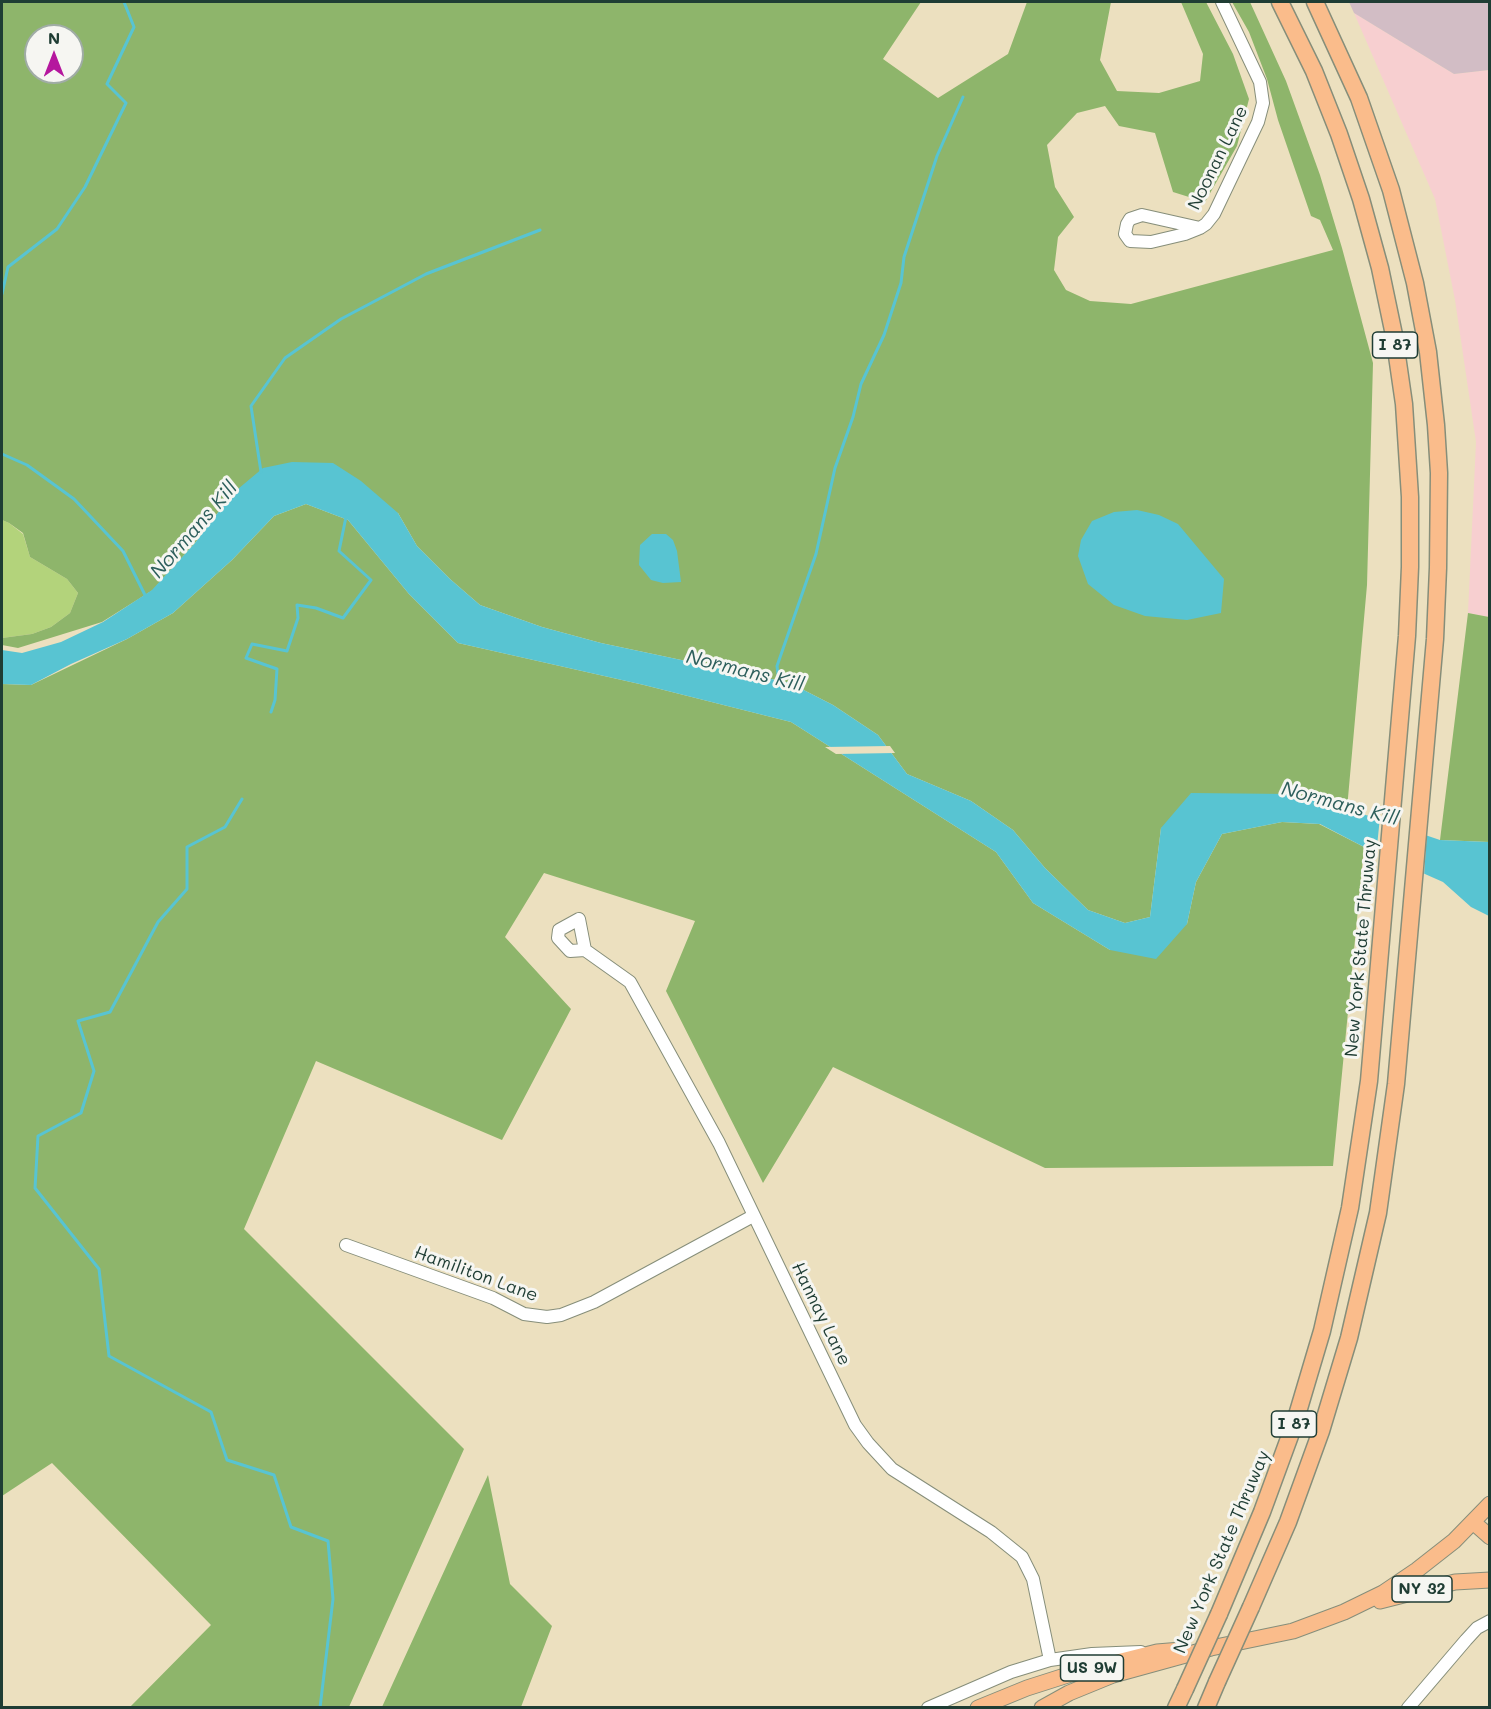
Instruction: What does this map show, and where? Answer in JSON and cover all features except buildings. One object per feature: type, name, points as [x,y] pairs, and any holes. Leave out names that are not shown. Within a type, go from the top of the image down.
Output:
[{"type":"highway","name":"New York State Thruway","points":[[1176,1707],[1249,1544],[1285,1452],[1305,1391],[1346,1232],[1369,1081],[1409,611],[1411,520],[1406,428],[1394,335],[1374,247],[1347,156],[1314,71],[1280,2]]},
{"type":"highway","name":"I 87","points":[[1206,1707],[1276,1552],[1311,1461],[1338,1378],[1372,1244],[1396,1084],[1437,614],[1439,473],[1436,425],[1428,352],[1410,260],[1391,190],[1359,98],[1315,2]]},
{"type":"highway","points":[[1326,2],[1362,86],[1359,98]]},
{"type":"main road","name":"US 9W","points":[[1035,1707],[1048,1704],[1113,1675],[1211,1648],[1293,1631],[1356,1607],[1417,1570],[1446,1547],[1490,1504]]},
{"type":"main road","points":[[1473,1522],[1490,1537]]},
{"type":"main road","name":"NY 32","points":[[1356,1607],[1441,1585],[1490,1580]]},
{"type":"main road","name":"US 9W","points":[[978,1707],[1058,1677],[1157,1652],[1211,1648]]},
{"type":"street","name":"Noonan Lane","points":[[1200,228],[1142,215],[1131,219],[1127,224],[1125,234],[1130,241],[1143,243],[1177,236],[1200,228],[1209,221],[1258,122],[1263,102],[1262,89],[1222,2]]},
{"type":"street","name":"Hannay Lane","points":[[585,950],[630,982],[719,1143],[855,1425],[892,1469],[991,1532],[1022,1557],[1033,1579],[1050,1660]]},
{"type":"street","name":"Hamiliton Lane","points":[[346,1245],[493,1298],[524,1314],[547,1317],[567,1313],[594,1302],[753,1216]]},
{"type":"street","points":[[1408,1707],[1466,1640],[1490,1621]]},
{"type":"street","points":[[928,1707],[1005,1675],[1050,1660],[1092,1654],[1157,1652]]},
{"type":"shaded area","points":[[1349,2],[1489,2],[1489,70],[1454,74],[1354,13]]},
{"type":"shaded area","points":[[1354,13],[1454,74],[1489,70],[1489,617],[1468,613],[1476,442],[1455,300],[1435,199]]},
{"type":"green space","points":[[2,2],[921,2],[883,59],[938,98],[1008,54],[1027,2],[1111,2],[1100,60],[1117,91],[1159,93],[1200,81],[1203,54],[1181,2],[1206,2],[1233,54],[1249,99],[1237,146],[1205,202],[1173,192],[1155,133],[1119,126],[1105,106],[1077,113],[1047,145],[1055,187],[1074,217],[1058,237],[1054,270],[1066,290],[1090,301],[1131,304],[1333,250],[1320,220],[1311,216],[1278,120],[1267,79],[1249,32],[1232,2],[1250,2],[1286,81],[1320,175],[1373,363],[1367,585],[1347,809],[1289,794],[1161,828],[1150,917],[1125,923],[1088,910],[1045,868],[1013,830],[971,801],[907,774],[878,735],[833,705],[790,683],[601,643],[542,627],[480,605],[417,546],[398,513],[232,494],[195,543],[153,590],[102,622],[18,648],[2,645],[2,638],[32,634],[51,627],[70,613],[78,593],[67,579],[30,557],[23,533],[2,520]]},
{"type":"green space","points":[[306,504],[348,520],[409,594],[458,643],[644,685],[791,722],[996,852],[1033,903],[1110,950],[1187,924],[1196,882],[1222,834],[1282,822],[1319,824],[1364,847],[1333,1166],[1045,1168],[833,1067],[763,1183],[666,991],[695,921],[544,873],[505,937],[571,1009],[502,1140],[316,1061],[244,1229],[464,1449],[349,1707],[130,1707],[211,1625],[52,1463],[2,1496],[2,684],[31,685],[127,639],[173,613],[232,560],[274,516]]},
{"type":"green space","points":[[2,520],[23,534],[30,557],[67,579],[78,593],[70,613],[51,627],[32,634],[2,638]]},
{"type":"green space","points":[[1468,613],[1489,617],[1489,842],[1440,840]]},
{"type":"green space","points":[[488,1475],[510,1584],[552,1626],[521,1707],[382,1707]]},
{"type":"water","points":[[292,462],[333,463],[361,481],[398,513],[417,546],[480,605],[542,627],[601,643],[790,683],[833,705],[878,735],[907,774],[971,801],[1013,830],[1045,868],[1088,910],[1125,923],[1150,917],[1161,828],[1191,793],[1289,794],[1348,809],[1440,840],[1489,842],[1489,916],[1471,907],[1443,882],[1364,847],[1320,824],[1282,822],[1222,834],[1196,882],[1187,924],[1156,959],[1110,950],[1033,903],[996,852],[791,722],[644,685],[458,643],[409,594],[348,520],[306,504],[274,516],[232,560],[173,613],[127,639],[31,685],[2,684],[2,650],[22,653],[61,642],[103,622],[152,590],[195,543],[232,494],[263,468]]},
{"type":"water","points":[[1137,510],[1159,515],[1178,524],[1224,579],[1221,613],[1187,620],[1145,616],[1114,605],[1088,584],[1078,556],[1081,540],[1092,521],[1114,512]]},
{"type":"water","points":[[652,534],[666,534],[673,540],[677,551],[681,582],[663,583],[651,580],[639,565],[640,545]]},
{"type":"pier","points":[[890,746],[895,753],[836,754],[825,747]]},
{"type":"pier","points":[[1380,817],[1427,832],[1424,876],[1376,856]]},
{"type":"waterway","points":[[2,294],[8,267],[57,229],[85,187],[126,103],[107,84],[134,27],[124,2]]},
{"type":"waterway","name":"Normans Kill","points":[[779,682],[777,666],[816,554],[835,468],[853,417],[861,384],[884,335],[901,283],[904,257],[937,156],[963,97]]},
{"type":"waterway","points":[[261,472],[251,406],[285,358],[341,319],[426,274],[540,230]]},
{"type":"waterway","points":[[2,454],[27,465],[74,499],[123,551],[146,597]]},
{"type":"waterway","points":[[271,712],[275,700],[277,669],[246,658],[252,644],[287,651],[298,618],[297,605],[316,608],[343,618],[371,580],[339,551],[346,517]]},
{"type":"waterway","points":[[242,799],[225,827],[187,847],[187,889],[158,922],[110,1012],[78,1021],[94,1071],[81,1113],[38,1136],[35,1188],[99,1269],[109,1356],[211,1412],[227,1460],[274,1475],[291,1527],[328,1541],[333,1599],[320,1708]]}]
